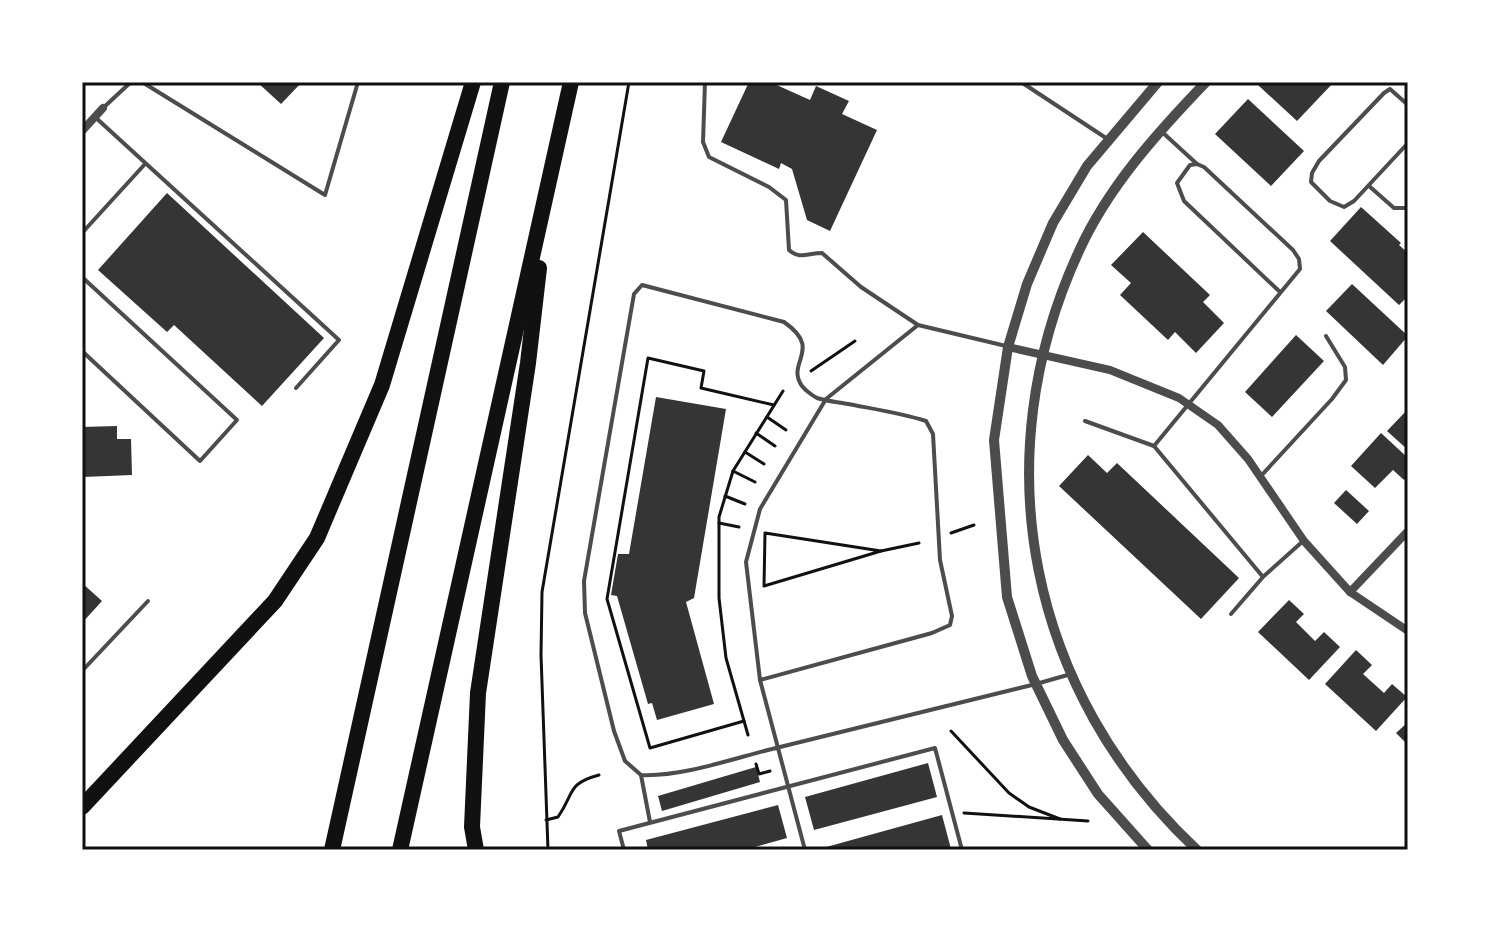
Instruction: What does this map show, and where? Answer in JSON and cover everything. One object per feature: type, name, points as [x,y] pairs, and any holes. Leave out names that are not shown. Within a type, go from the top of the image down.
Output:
[{"type":"highway","points":[[82,807],[275,601],[317,538],[382,385],[473,82]]},
{"type":"highway","points":[[332,850],[502,82]]},
{"type":"highway","points":[[400,850],[571,82]]},
{"type":"highway","points":[[476,850],[472,827],[478,693],[528,363],[549,178]]},
{"type":"street","points":[[1148,850],[1098,794],[1063,740],[1036,684],[1007,597],[994,440],[1008,347],[1027,284],[1053,223],[1087,166],[1158,82]]},
{"type":"street","points":[[1197,850],[1128,775],[1086,708],[1055,634],[1033,544],[1027,481],[1031,421],[1042,355],[1057,305],[1079,250],[1110,195],[1161,131],[1206,82]]},
{"type":"street","points":[[82,131],[103,108]]},
{"type":"street","points":[[1008,347],[1110,370],[1179,398],[1218,425],[1260,477],[1304,541],[1350,592],[1408,631]]},
{"type":"street","points":[[1350,592],[1408,531]]},
{"type":"lane","points":[[103,108],[131,82]]},
{"type":"lane","points":[[142,82],[325,195],[358,82]]},
{"type":"lane","points":[[705,82],[703,142],[709,157],[769,187],[786,200],[789,250],[795,255],[804,256],[822,253],[861,287],[918,325],[1008,347]]},
{"type":"lane","points":[[1021,82],[1109,140]]},
{"type":"lane","points":[[1408,105],[1390,89],[1384,93],[1319,161],[1311,182],[1330,201],[1344,207],[1354,201],[1408,143]]},
{"type":"lane","points":[[95,117],[339,340],[296,388]]},
{"type":"lane","points":[[1154,446],[1300,269],[1299,259],[1293,250],[1161,131]]},
{"type":"lane","points":[[82,233],[146,163]]},
{"type":"lane","points":[[1197,164],[1190,165],[1177,183],[1184,201],[1280,292]]},
{"type":"lane","points":[[1369,186],[1394,208],[1408,208]]},
{"type":"lane","points":[[82,277],[237,420],[200,461],[84,353],[82,360]]},
{"type":"lane","points":[[650,822],[641,775],[625,761],[614,731],[585,613],[584,581],[634,294],[642,285],[784,322],[798,332],[804,343],[798,371],[802,385],[816,398],[911,416],[926,421],[933,434],[940,560],[952,616],[950,625],[932,633],[760,680]]},
{"type":"lane","points":[[805,850],[760,680],[746,562],[760,509],[826,399],[918,325]]},
{"type":"lane","points":[[1260,477],[1346,380],[1345,367],[1326,336]]},
{"type":"lane","points":[[1085,421],[1154,446],[1263,577]]},
{"type":"lane","points":[[1231,614],[1263,577],[1304,541]]},
{"type":"lane","points":[[82,671],[148,601]]},
{"type":"lane","points":[[641,775],[660,776],[1071,674]]},
{"type":"lane","points":[[624,850],[619,831],[935,748],[962,850]]},
{"type":"path","points":[[548,850],[542,592],[629,82]]},
{"type":"path","points":[[811,371],[855,341]]},
{"type":"path","points":[[744,721],[650,748],[607,599],[648,358],[704,371],[701,388],[774,405]]},
{"type":"path","points":[[748,735],[726,658],[719,598],[719,523],[733,471],[783,391]]},
{"type":"path","points":[[767,417],[786,430]]},
{"type":"path","points":[[756,433],[775,446]]},
{"type":"path","points":[[745,452],[764,464]]},
{"type":"path","points":[[733,471],[755,482]]},
{"type":"path","points":[[725,496],[745,504]]},
{"type":"path","points":[[719,523],[739,527]]},
{"type":"path","points":[[947,534],[974,525]]},
{"type":"path","points":[[881,551],[765,533],[764,586],[881,551],[919,543]]},
{"type":"path","points":[[951,731],[1009,793],[1029,807],[1060,819]]},
{"type":"path","points":[[755,761],[759,774],[770,771]]},
{"type":"path","points":[[546,820],[558,817],[574,786],[583,779],[599,775]]},
{"type":"path","points":[[974,814],[1088,821]]},
{"type":"building","points":[[257,82],[302,82],[281,104]]},
{"type":"building","points":[[749,82],[770,82],[810,100],[816,86],[849,101],[842,114],[877,130],[830,231],[807,220],[792,169],[781,163],[779,169],[721,142]]},
{"type":"building","points":[[1260,82],[1334,82],[1297,121],[1258,85]]},
{"type":"building","points":[[1248,99],[1304,151],[1271,186],[1215,134]]},
{"type":"building","points":[[167,193],[324,338],[262,406],[174,325],[167,332],[98,270]]},
{"type":"building","points":[[1361,207],[1408,253],[1408,296],[1399,305],[1330,241]]},
{"type":"building","points":[[1143,232],[1210,295],[1203,302],[1224,323],[1196,353],[1175,332],[1168,340],[1120,295],[1131,283],[1111,265]]},
{"type":"building","points":[[1352,284],[1408,336],[1383,365],[1326,311]]},
{"type":"building","points":[[1296,335],[1324,361],[1272,417],[1245,392]]},
{"type":"building","points":[[656,397],[726,409],[694,598],[686,602],[714,704],[657,720],[652,703],[648,704],[617,596],[611,595],[618,554],[629,554]]},
{"type":"building","points":[[1408,409],[1408,450],[1387,431]]},
{"type":"building","points":[[117,426],[117,439],[131,439],[132,475],[83,477],[82,427]]},
{"type":"building","points":[[1381,433],[1408,458],[1408,475],[1404,480],[1393,470],[1375,488],[1351,466]]},
{"type":"building","points":[[1088,455],[1107,473],[1117,463],[1239,578],[1201,619],[1059,486]]},
{"type":"building","points":[[1346,490],[1369,511],[1357,524],[1334,503]]},
{"type":"building","points":[[82,583],[102,601],[82,623]]},
{"type":"building","points":[[1289,600],[1304,614],[1296,622],[1315,641],[1324,632],[1340,647],[1309,680],[1258,632]]},
{"type":"building","points":[[1356,650],[1372,665],[1363,674],[1384,693],[1392,684],[1407,697],[1376,731],[1325,684]]},
{"type":"building","points":[[1408,722],[1408,745],[1396,733]]},
{"type":"building","points":[[928,763],[937,797],[814,830],[805,797]]},
{"type":"building","points":[[756,767],[760,782],[662,811],[658,796]]},
{"type":"building","points":[[778,805],[787,838],[744,850],[648,850],[646,840]]},
{"type":"building","points":[[942,815],[951,849],[819,850],[819,849]]}]
